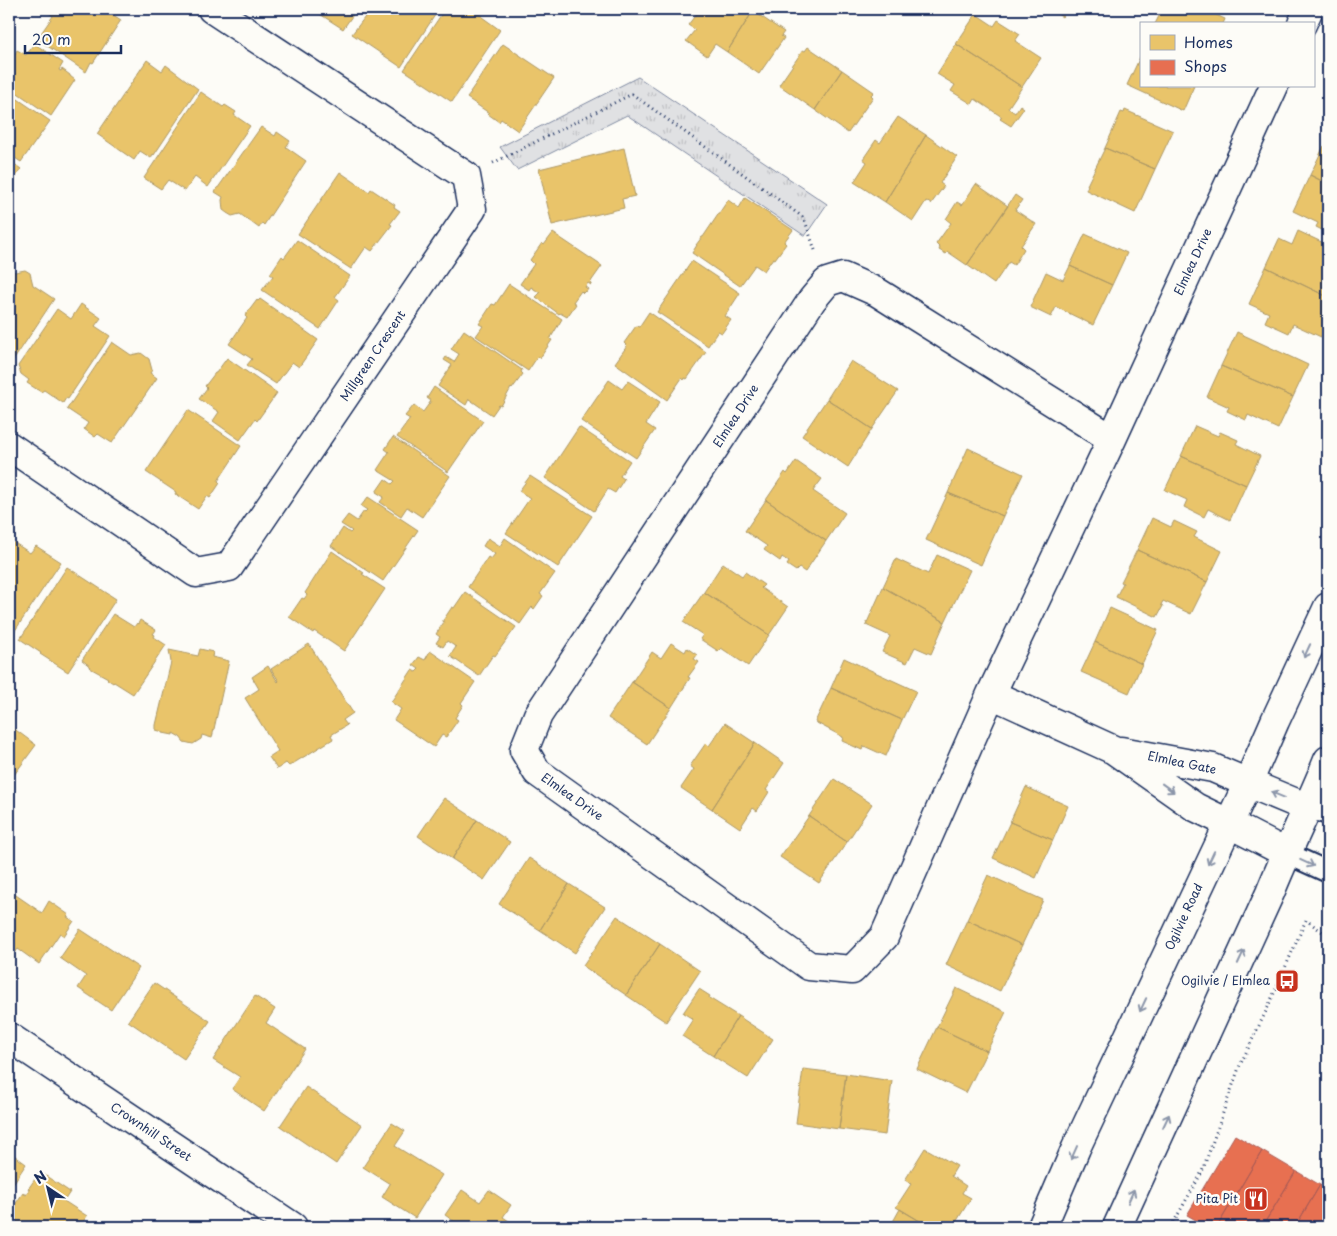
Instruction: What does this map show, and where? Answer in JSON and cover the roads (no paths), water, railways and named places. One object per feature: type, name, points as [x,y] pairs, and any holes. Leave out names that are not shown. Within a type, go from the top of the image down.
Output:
[{"type":"street","name":"Millgreen Crescent","points":[[9,446],[196,573],[230,567],[472,209],[466,176],[212,9]]},
{"type":"street","points":[[1303,22],[1309,9]]},
{"type":"street","name":"Elmlea Drive","points":[[1112,439],[877,292],[843,277],[827,282],[812,300],[538,715],[524,750],[537,772],[808,966],[852,970],[884,937],[991,694],[1112,439],[1273,88]]},
{"type":"street","name":"Ogilvie Road","points":[[1042,1227],[1076,1148],[1248,783],[1328,607]]},
{"type":"street","name":"Elmlea Gate","points":[[991,694],[1114,750],[1195,807],[1286,853]]},
{"type":"street","name":"Elmlea Gate","points":[[1114,750],[1213,768],[1318,811]]},
{"type":"street","points":[[1120,1226],[1270,893],[1286,853],[1318,811],[1328,760]]},
{"type":"street","name":"Crownhill Street","points":[[9,1037],[292,1227]]},
{"type":"lane","points":[[1286,853],[1328,872]]},
{"type":"place","name":"Ogilvie / Elmlea","points":[[1287,981]]},
{"type":"place","name":"Pita Pit","points":[[1256,1199]]}]
